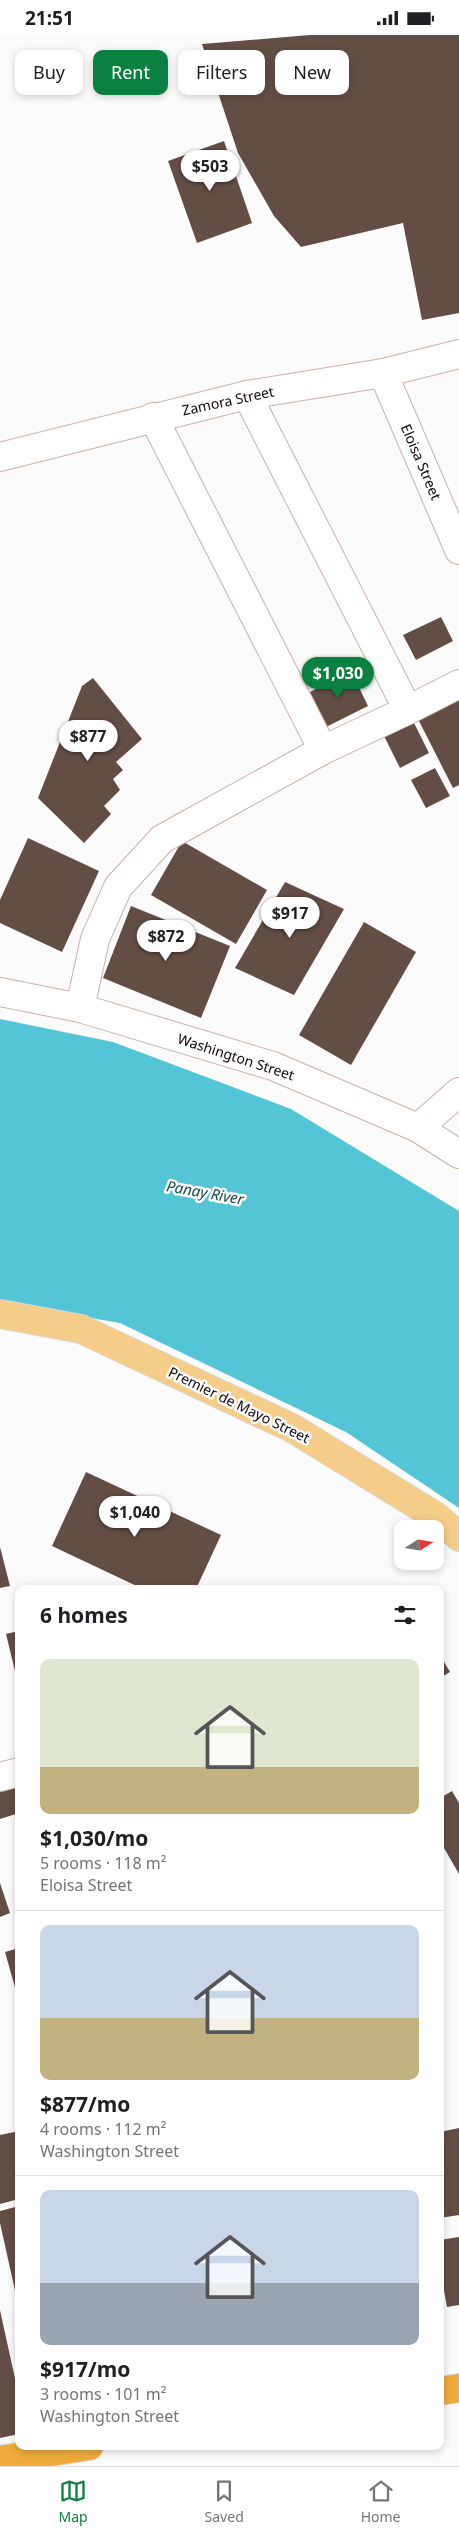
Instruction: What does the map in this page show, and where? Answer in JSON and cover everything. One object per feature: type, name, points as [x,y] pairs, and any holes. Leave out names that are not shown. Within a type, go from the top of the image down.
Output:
[{"type":"highway","points":[[444,2390],[459,2388]]},
{"type":"highway","points":[[0,2460],[64,2450]]},
{"type":"main road","name":"Premier de Mayo Street","points":[[0,1314],[81,1329],[292,1428],[437,1517],[459,1537]]},
{"type":"street","name":"Zamora Street","points":[[0,457],[246,395],[383,373],[459,354]]},
{"type":"street","name":"Eloisa Street","points":[[383,373],[459,550]]},
{"type":"street","points":[[246,395],[408,710]]},
{"type":"street","points":[[153,417],[322,750]]},
{"type":"street","points":[[80,1008],[95,939],[118,887],[162,839],[322,750],[459,684]]},
{"type":"street","name":"Washington Street","points":[[0,992],[80,1008],[272,1067],[418,1128],[459,1154]]},
{"type":"street","points":[[418,1128],[459,1092]]},
{"type":"street","points":[[0,1777],[15,1773]]},
{"type":"water","name":"Panay River","points":[[0,1019],[113,1042],[291,1109],[459,1211],[459,1508],[346,1432],[120,1323],[0,1302]]},
{"type":"building","points":[[310,35],[459,35],[459,313],[422,320],[403,223],[301,247],[274,216],[238,153],[219,95],[265,95],[265,50],[204,50],[202,44]]},
{"type":"building","points":[[224,141],[252,223],[197,243],[168,161]]},
{"type":"building","points":[[441,617],[453,641],[416,660],[403,635]]},
{"type":"building","points":[[351,671],[368,706],[326,727],[308,693]]},
{"type":"building","points":[[93,678],[142,739],[116,762],[123,770],[113,779],[120,790],[104,806],[111,814],[84,843],[38,798],[82,686]]},
{"type":"building","points":[[459,699],[459,785],[453,788],[418,719]]},
{"type":"building","points":[[413,721],[429,753],[400,768],[384,736]]},
{"type":"building","points":[[435,768],[450,796],[426,808],[411,780]]},
{"type":"building","points":[[28,838],[99,871],[62,952],[0,923],[0,900]]},
{"type":"building","points":[[182,841],[267,890],[236,944],[151,895]]},
{"type":"building","points":[[285,882],[344,909],[294,995],[235,968]]},
{"type":"building","points":[[131,906],[230,946],[201,1018],[103,978]]},
{"type":"building","points":[[364,922],[416,952],[351,1065],[299,1035]]},
{"type":"building","points":[[86,1472],[221,1535],[198,1585],[135,1585],[52,1546]]},
{"type":"building","points":[[0,1547],[10,1586],[0,1588]]},
{"type":"building","points":[[15,1632],[15,1671],[6,1634]]},
{"type":"building","points":[[444,1662],[450,1672],[444,1676]]},
{"type":"building","points":[[15,1782],[15,1814],[0,1819],[0,1787]]},
{"type":"building","points":[[452,1791],[459,1803],[459,1874],[444,1848],[444,1796]]},
{"type":"building","points":[[0,1883],[10,1913],[0,1917]]},
{"type":"building","points":[[15,1949],[15,1987],[5,1952]]},
{"type":"building","points":[[459,2128],[459,2215],[444,2217],[444,2131]]},
{"type":"building","points":[[15,2132],[15,2200],[0,2204],[0,2135]]},
{"type":"building","points":[[15,2207],[15,2290],[0,2223],[0,2211]]},
{"type":"building","points":[[459,2237],[459,2305],[447,2307],[444,2290],[444,2239]]},
{"type":"building","points":[[0,2310],[15,2379],[15,2435],[0,2438]]}]
